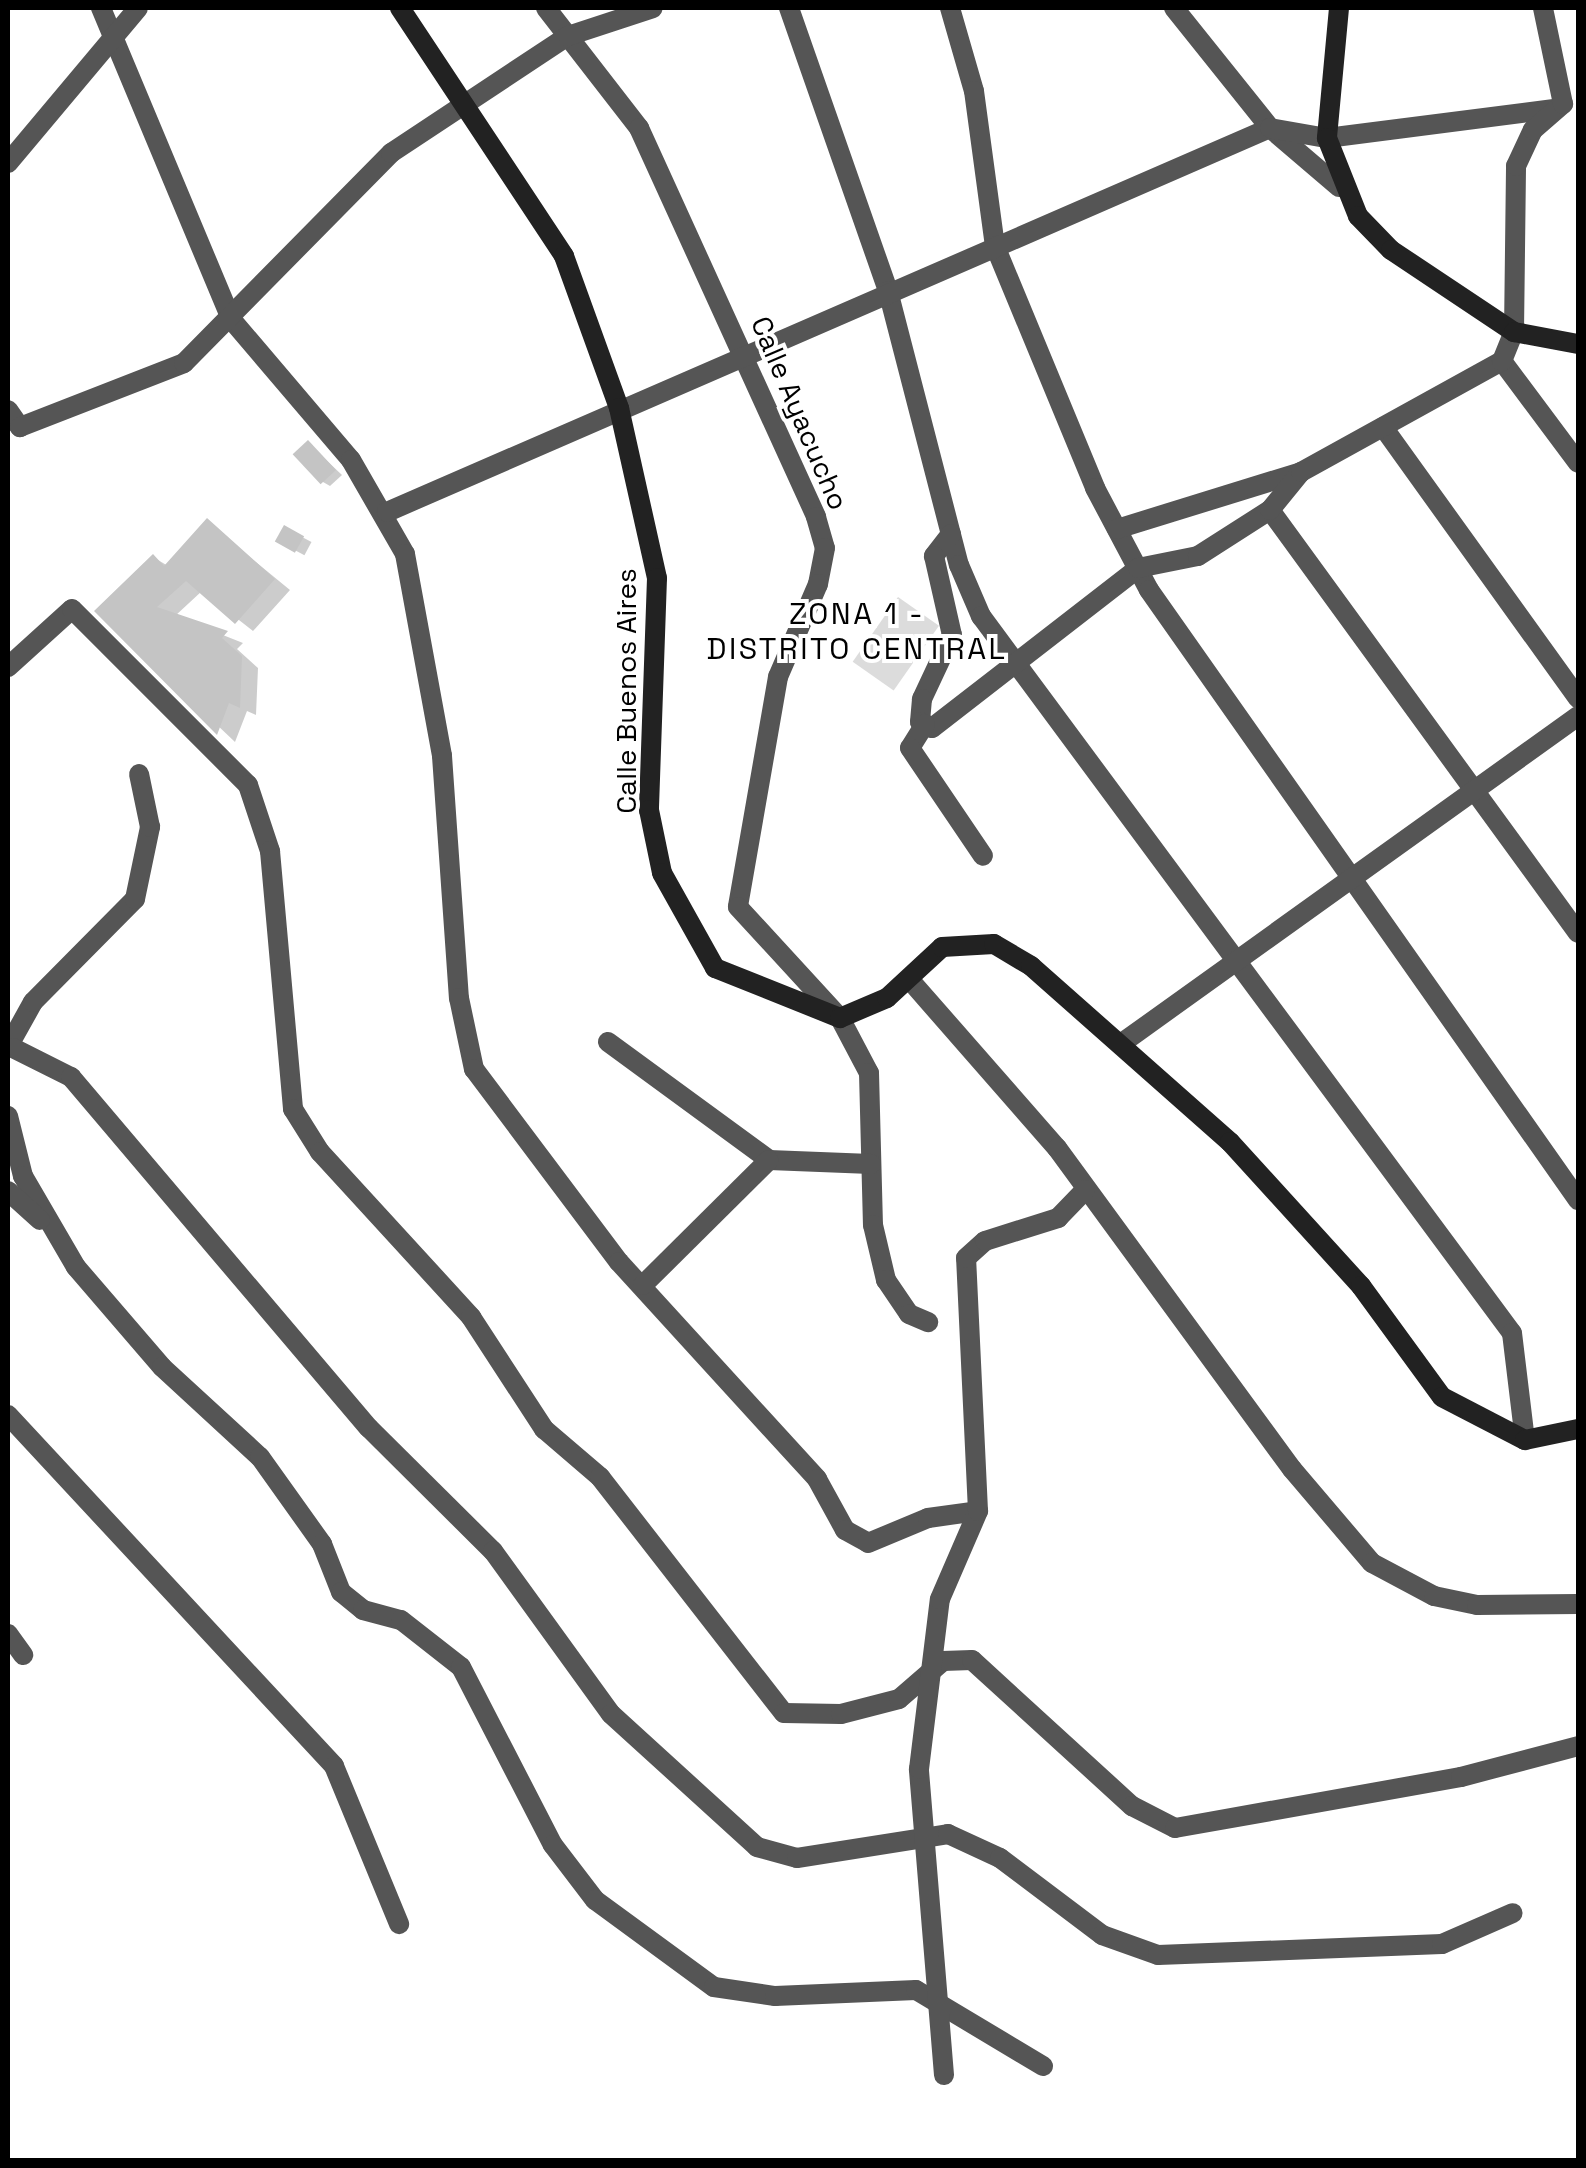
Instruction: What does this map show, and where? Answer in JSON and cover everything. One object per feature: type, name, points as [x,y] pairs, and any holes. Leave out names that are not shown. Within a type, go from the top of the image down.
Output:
[{"type":"street","points":[[100,8],[231,320],[387,512],[424,630],[474,1069],[644,1285],[817,1480],[845,1530],[868,1543],[928,1518],[978,1511]]},
{"type":"street","points":[[8,164],[138,8]]},
{"type":"street","name":"Calle Buenos Aires","points":[[400,8],[470,105],[564,256],[619,408],[657,578],[649,810],[662,873],[715,968],[840,1018]]},
{"type":"street","name":"Calle Ayacucho","points":[[546,8],[639,128],[745,352],[824,548],[778,677],[738,907],[840,1018]]},
{"type":"street","points":[[8,410],[20,427],[125,389],[184,362],[231,320],[324,212],[391,153],[470,105],[568,36],[654,8]]},
{"type":"street","points":[[790,8],[888,291],[951,534],[981,616],[1512,1333],[1525,1440]]},
{"type":"street","points":[[950,8],[974,91],[995,246],[1117,529],[1138,568],[1355,873],[1578,1200]]},
{"type":"street","points":[[1174,8],[1270,128],[1339,186],[1391,250],[1514,332],[1578,344]]},
{"type":"street","points":[[1338,8],[1327,138],[1339,186]]},
{"type":"street","points":[[1544,8],[1565,103]]},
{"type":"street","points":[[1117,529],[1301,472],[1502,361],[1514,332],[1516,166],[1565,103]]},
{"type":"street","points":[[387,512],[745,352],[1270,128],[1327,138],[1565,103]]},
{"type":"street","points":[[1502,361],[1578,463]]},
{"type":"street","points":[[1383,427],[1578,698]]},
{"type":"street","points":[[926,724],[946,720],[1014,659],[1138,568],[1198,556],[1270,510],[1301,472]]},
{"type":"street","points":[[1270,510],[1578,933]]},
{"type":"street","points":[[951,534],[934,556],[952,635],[922,699],[926,724],[910,748],[983,856]]},
{"type":"street","points":[[8,667],[39,630],[72,610],[248,784],[270,851],[293,1108],[320,1152],[471,1316],[544,1429],[600,1477],[702,1601],[767,1695],[784,1713],[841,1714],[899,1698],[958,1656],[992,1670],[1132,1806],[1175,1828],[1578,1746]]},
{"type":"street","points":[[1122,1043],[1472,787],[1578,716]]},
{"type":"street","points":[[139,774],[150,827],[135,899],[33,1002],[10,1047],[70,1077],[369,1428],[493,1551],[611,1714],[725,1823],[757,1847],[797,1858],[924,1834],[974,1843],[1134,1953],[1442,1944],[1513,1913]]},
{"type":"street","points":[[928,1322],[909,1314],[886,1280],[871,1164],[869,1073],[840,1018],[909,980],[942,947],[994,944],[1122,1043],[1296,1210],[1442,1397],[1525,1440],[1578,1429]]},
{"type":"street","points":[[909,980],[1085,1190],[1372,1563],[1434,1596],[1478,1605],[1578,1604]]},
{"type":"street","points":[[608,1042],[769,1160],[871,1164]]},
{"type":"street","points":[[8,1116],[49,1228]]},
{"type":"street","points":[[644,1285],[769,1160]]},
{"type":"street","points":[[944,2075],[919,1769],[952,1557],[978,1511],[966,1258],[985,1241],[1058,1218],[1085,1190]]},
{"type":"street","points":[[8,1191],[49,1228],[162,1367],[260,1456],[322,1544],[342,1592],[363,1610],[401,1620],[461,1667],[553,1845],[626,1929],[714,1987],[775,1996],[869,1987],[938,1998],[1042,2066]]},
{"type":"street","points":[[8,1415],[334,1766],[399,1924]]},
{"type":"street","points":[[8,1634],[23,1654]]},
{"type":"shaded area","points":[[898,597],[939,626],[894,690],[853,662]]},
{"type":"building","points":[[308,440],[336,470],[321,484],[293,454]]},
{"type":"building","points":[[207,518],[275,579],[235,624],[186,581],[157,607],[228,631],[222,638],[242,656],[240,708],[229,703],[217,735],[94,611],[153,554],[164,566]]},
{"type":"building","points":[[284,525],[304,536],[295,553],[275,542]]},
{"type":"district","name":"ZONA 1 - DISTRITO CENTRAL","points":[[857,631]]}]
